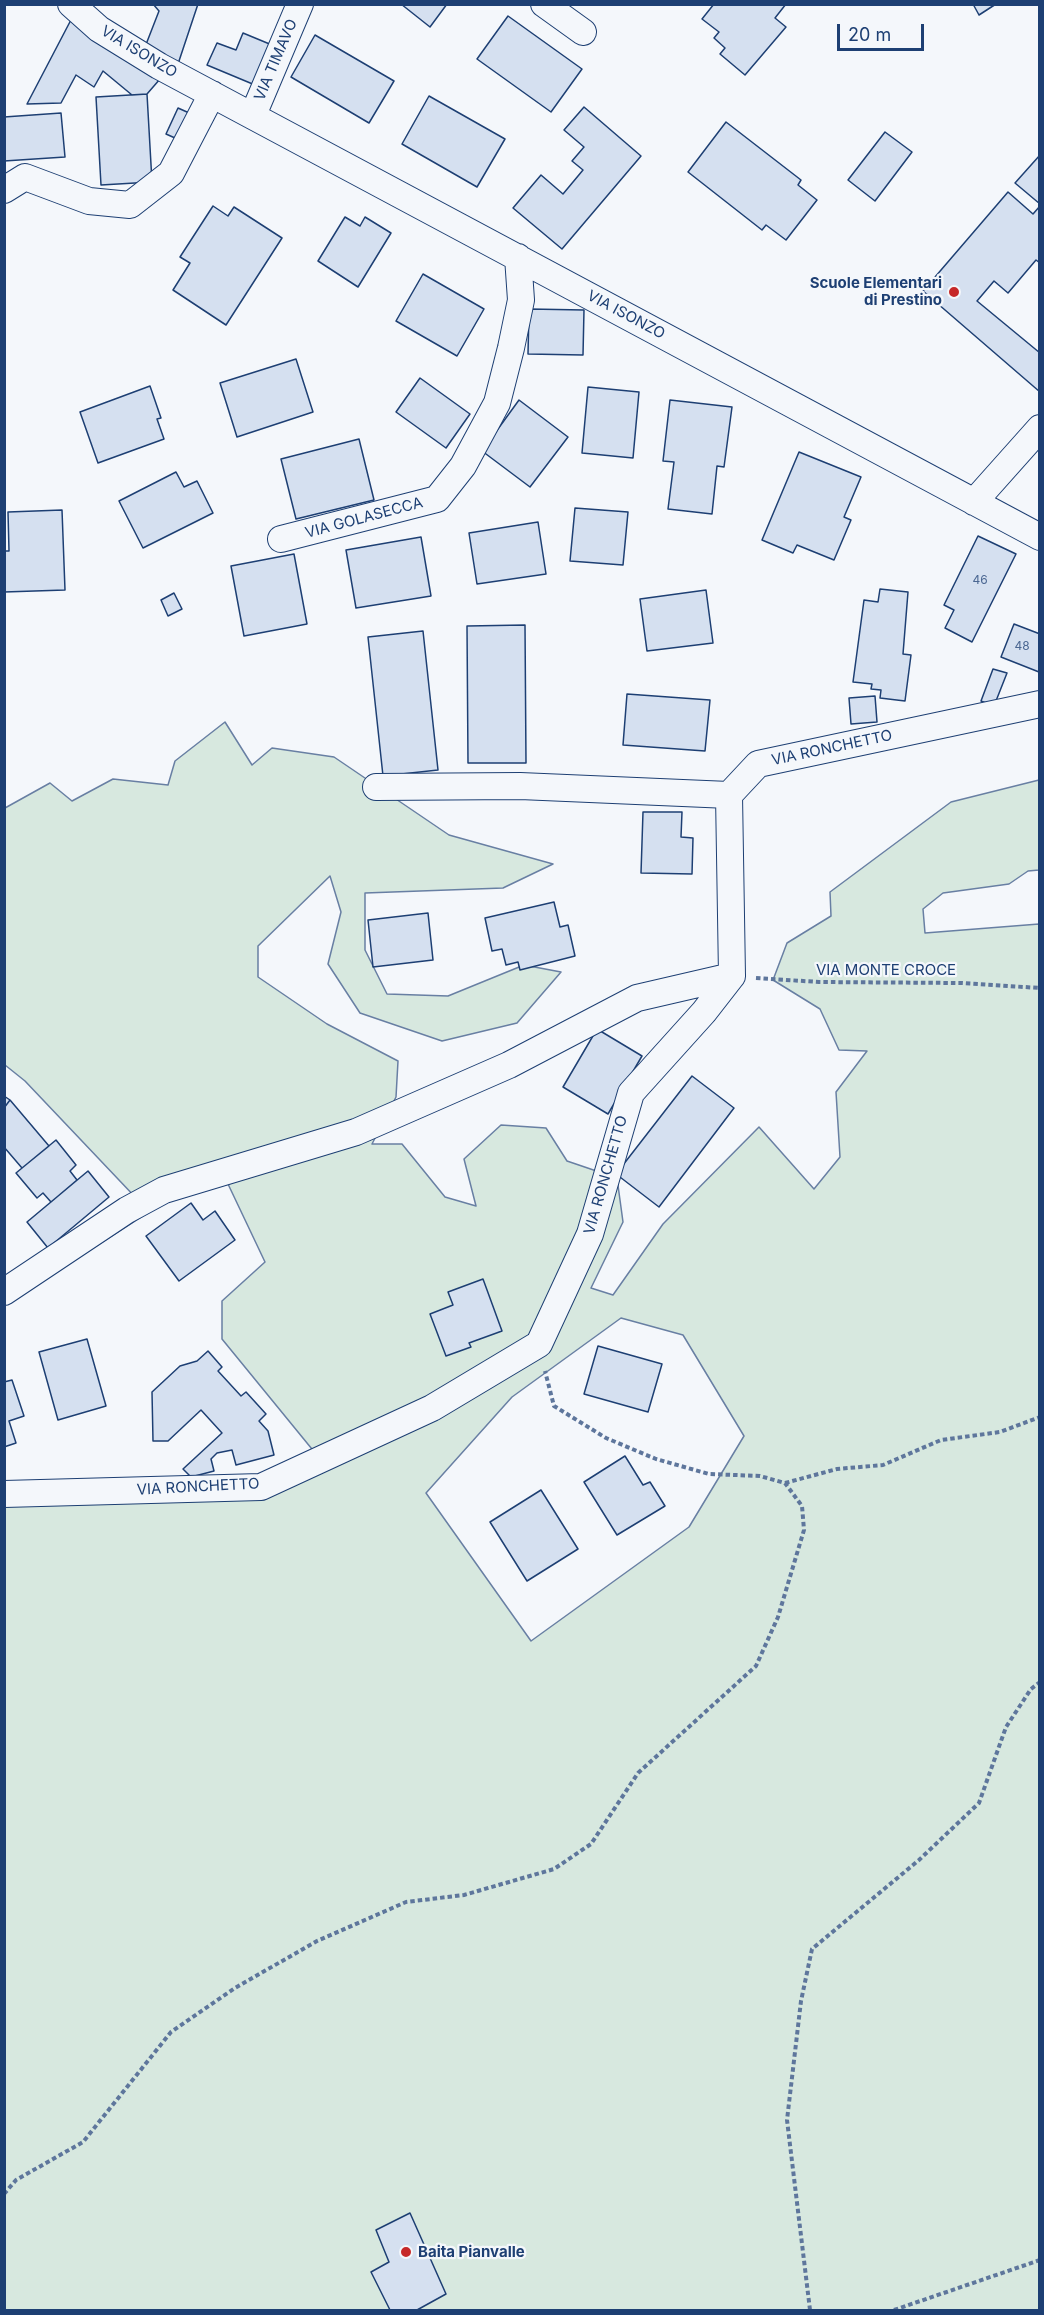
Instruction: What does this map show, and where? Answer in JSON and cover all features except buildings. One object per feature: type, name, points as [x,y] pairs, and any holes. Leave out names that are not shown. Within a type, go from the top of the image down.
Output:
[{"type":"street","name":"VIA ISONZO","points":[[70,4],[99,29],[159,66],[1040,537]]},
{"type":"street","name":"VIA TIMAVO","points":[[253,115],[300,4]]},
{"type":"street","points":[[544,4],[583,32]]},
{"type":"street","points":[[4,190],[25,177],[89,201],[130,206],[171,173],[212,93]]},
{"type":"street","name":"VIA GOLASECCA","points":[[281,539],[437,499],[463,466],[497,403],[521,300],[518,257]]},
{"type":"street","points":[[974,502],[1040,429]]},
{"type":"street","name":"VIA RONCHETTO","points":[[729,795],[758,764],[1040,704]]},
{"type":"street","points":[[4,1292],[127,1210],[164,1190],[356,1132],[509,1065],[637,998],[732,976],[729,795],[520,786],[376,787]]},
{"type":"street","name":"VIA RONCHETTO","points":[[4,1494],[261,1487],[432,1408],[539,1344],[590,1234],[631,1093],[704,1012],[732,976]]},
{"type":"path","name":"VIA MONTE CROCE","points":[[732,976],[819,982],[961,982],[1040,988]]},
{"type":"path","points":[[539,1344],[554,1406],[606,1438],[656,1458],[709,1474],[760,1476],[785,1483],[837,1469],[882,1465],[941,1440],[1000,1432],[1040,1417]]},
{"type":"path","points":[[4,2194],[16,2180],[83,2142],[171,2032],[235,1988],[317,1941],[406,1902],[464,1895],[554,1869],[591,1844],[638,1773],[756,1666],[778,1617],[804,1530],[802,1506],[785,1483]]},
{"type":"path","points":[[810,2310],[787,2120],[801,2001],[812,1950],[919,1860],[979,1803],[1006,1727],[1031,1689],[1040,1682]]},
{"type":"path","points":[[894,2310],[1040,2260]]},
{"type":"shaded area","points":[[225,722],[252,765],[272,748],[334,757],[449,835],[553,864],[503,888],[365,893],[365,950],[387,994],[448,996],[524,965],[561,972],[517,1023],[442,1041],[360,1013],[328,964],[341,912],[330,876],[258,946],[258,977],[327,1024],[398,1061],[396,1097],[372,1144],[402,1144],[445,1197],[476,1206],[464,1159],[501,1125],[546,1128],[567,1161],[617,1178],[623,1222],[591,1288],[613,1295],[663,1224],[759,1127],[814,1189],[840,1157],[836,1092],[867,1051],[839,1050],[820,1009],[773,980],[787,943],[831,916],[830,892],[951,802],[1039,780],[1039,870],[1028,871],[1009,884],[943,893],[923,909],[925,933],[1039,924],[1039,2310],[5,2310],[5,1484],[260,1480],[316,1454],[222,1339],[222,1301],[265,1262],[228,1184],[166,1201],[15,1298],[137,1199],[25,1081],[5,1065],[5,808],[50,783],[72,801],[113,779],[168,785],[175,761]],"holes":[[[621,1318],[683,1335],[744,1436],[689,1527],[531,1641],[426,1493],[512,1397]]]},
{"type":"place","name":"Scuole Elementari di Prestino","points":[[954,292]]},
{"type":"place","name":"Baita Pianvalle","points":[[406,2252]]}]
